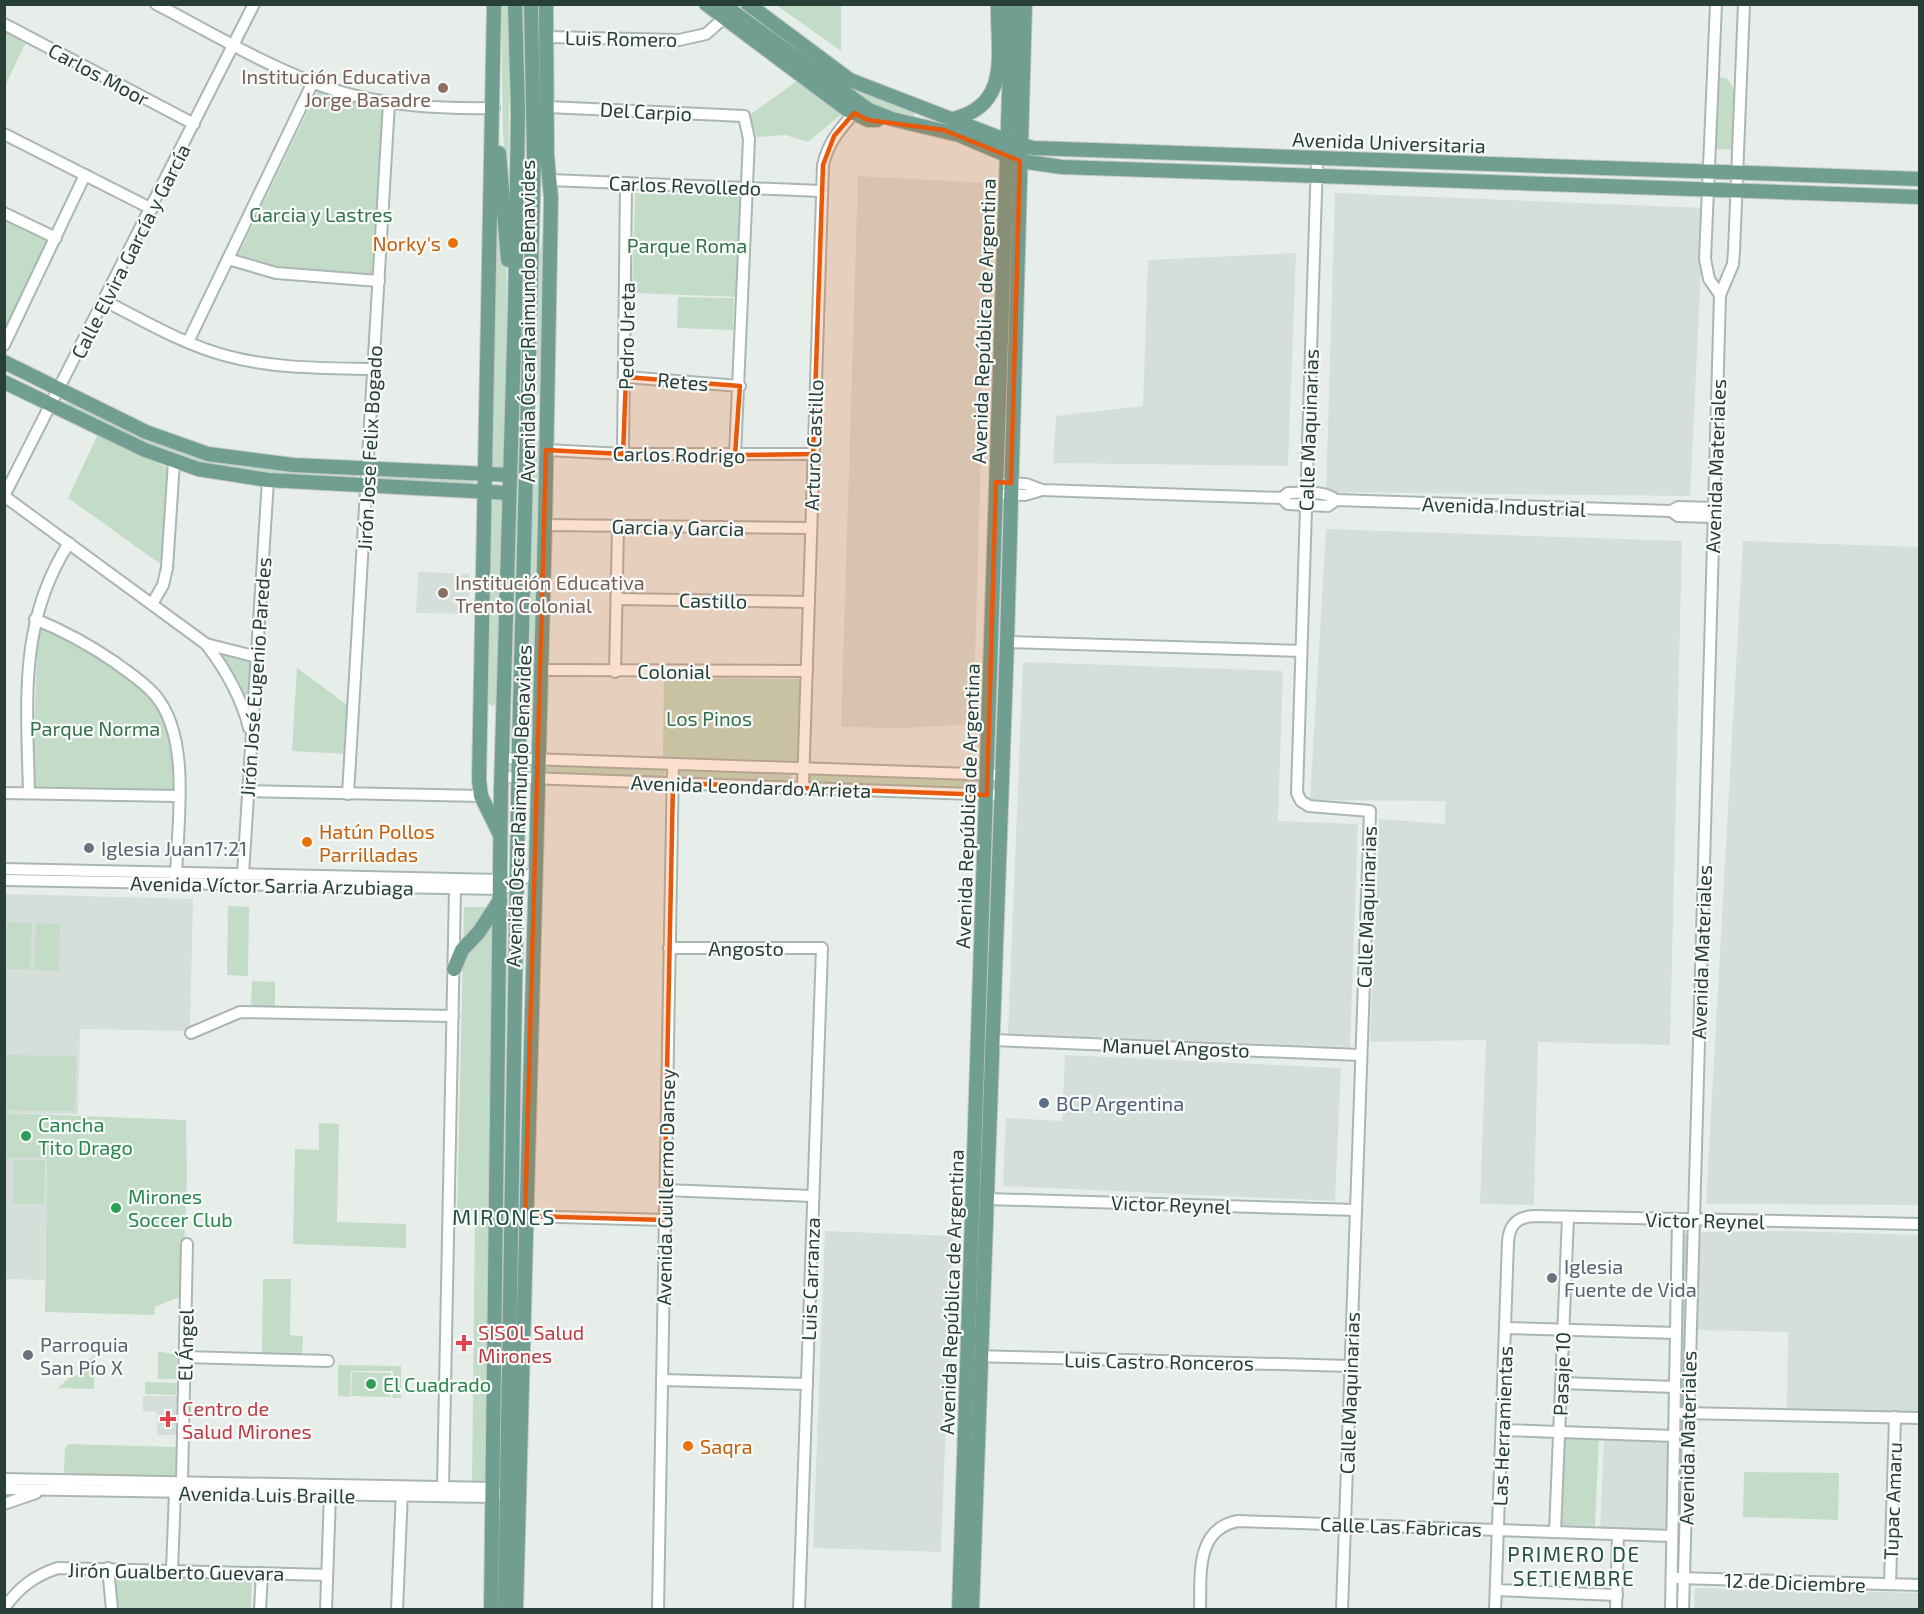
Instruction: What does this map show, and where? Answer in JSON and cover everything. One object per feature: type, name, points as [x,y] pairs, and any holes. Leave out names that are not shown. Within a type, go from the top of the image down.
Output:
[{"type":"main road","name":"Avenida Óscar Raimundo Benavides","points":[[494,4],[494,108],[484,493],[481,796],[500,835]]},
{"type":"main road","name":"Avenida Óscar Raimundo Benavides","points":[[505,1610],[498,1492],[500,835],[515,309],[515,4]]},
{"type":"main road","name":"Avenida Óscar Raimundo Benavides","points":[[491,1610],[498,1492],[516,1007],[518,777],[534,158],[531,4]]},
{"type":"main road","name":"Avenida Óscar Raimundo Benavides","points":[[516,1610],[545,525],[549,180],[546,4]]},
{"type":"main road","name":"Avenida Universitaria","points":[[706,4],[723,11],[854,101],[892,119],[960,135],[1014,159],[1062,167],[1920,197]]},
{"type":"main road","name":"Avenida Universitaria","points":[[748,4],[850,80],[1014,144],[1065,151],[1920,180]]},
{"type":"main road","name":"Avenida Universitaria","points":[[763,4],[855,72],[868,87]]},
{"type":"main road","points":[[952,119],[968,115],[989,99],[995,86],[1004,61],[998,4]]},
{"type":"main road","name":"Avenida República de Argentina","points":[[1012,4],[1004,61],[1014,144]]},
{"type":"main road","name":"Avenida República de Argentina","points":[[959,1610],[974,1356],[995,774],[1007,642],[1011,489],[1014,144],[1025,4]]},
{"type":"main road","name":"Avenida Universitaria","points":[[723,11],[854,113],[868,120],[892,119]]},
{"type":"main road","points":[[494,108],[515,309]]},
{"type":"main road","points":[[915,125],[920,108]]},
{"type":"main road","points":[[529,290],[547,155]]},
{"type":"main road","name":"Avenida República de Argentina","points":[[995,774],[996,488],[1014,159]]},
{"type":"main road","points":[[1454,182],[1455,164]]},
{"type":"main road","points":[[1866,195],[1867,178]]},
{"type":"main road","points":[[4,362],[156,436],[208,454],[255,462],[510,475]]},
{"type":"main road","points":[[4,382],[174,462],[221,474],[268,480],[509,494]]},
{"type":"main road","name":"Avenida República de Argentina","points":[[972,1610],[974,1356],[987,1199],[992,1040],[994,795]]},
{"type":"main road","points":[[454,969],[462,950],[479,932],[500,890]]},
{"type":"main road","points":[[516,1007],[534,952]]},
{"type":"street","points":[[156,4],[313,82],[389,103],[494,108]]},
{"type":"street","name":"Calle Elvira García y García","points":[[5,496],[254,4]]},
{"type":"street","name":"Avenida Materiales","points":[[1716,4],[1705,259],[1709,279],[1720,295]]},
{"type":"street","name":"Avenida Materiales","points":[[1683,1610],[1691,1219],[1720,295],[1733,264],[1744,4]]},
{"type":"street","name":"Luis Romero","points":[[547,37],[679,40],[706,34],[723,11]]},
{"type":"street","name":"Carlos Moor","points":[[4,24],[194,124]]},
{"type":"street","points":[[188,342],[313,82]]},
{"type":"street","name":"Jirón Jose Felix Bogado","points":[[348,794],[389,103]]},
{"type":"street","name":"Del Carpio","points":[[548,107],[744,116],[749,140],[747,187]]},
{"type":"street","name":"Arturo Castillo","points":[[803,786],[821,191],[827,148],[854,113]]},
{"type":"street","points":[[4,134],[152,209]]},
{"type":"street","name":"Calle Maquinarias","points":[[1317,160],[1297,793],[1301,801],[1309,806],[1370,811],[1342,1610]]},
{"type":"street","points":[[4,345],[85,175]]},
{"type":"street","name":"Carlos Revolledo","points":[[549,180],[821,191]]},
{"type":"street","name":"Pedro Ureta","points":[[623,454],[626,377],[626,183]]},
{"type":"street","points":[[735,454],[740,386],[747,187]]},
{"type":"street","points":[[4,213],[56,238]]},
{"type":"street","points":[[228,259],[276,273],[379,281]]},
{"type":"street","points":[[105,301],[188,342],[226,356],[269,364],[374,369]]},
{"type":"street","name":"Retes","points":[[626,377],[740,386]]},
{"type":"street","name":"Carlos Rodrigo","points":[[546,450],[623,454],[813,454]]},
{"type":"street","points":[[152,604],[160,593],[167,568],[174,462]]},
{"type":"street","name":"Jirón José Eugenio Paredes","points":[[243,874],[268,480]]},
{"type":"street","name":"Avenida Industrial","points":[[996,488],[1034,494],[1042,490],[1282,498],[1288,493],[1306,499],[1329,494],[1336,500],[1671,512],[1678,516],[1714,512]]},
{"type":"street","points":[[5,496],[206,644],[234,685],[243,704],[252,737]]},
{"type":"street","name":"Garcia y Garcia","points":[[545,525],[810,528]]},
{"type":"street","points":[[615,672],[618,526]]},
{"type":"street","points":[[29,793],[27,681],[35,619],[55,565],[69,543]]},
{"type":"street","name":"Castillo","points":[[617,599],[809,602]]},
{"type":"street","points":[[35,619],[88,645],[139,679],[156,696],[173,729],[178,748],[176,878]]},
{"type":"street","points":[[1007,642],[1301,651]]},
{"type":"street","points":[[206,644],[257,657]]},
{"type":"street","name":"Colonial","points":[[541,670],[807,671]]},
{"type":"street","name":"Avenida Leondardo Arrieta","points":[[502,758],[804,766],[995,774]]},
{"type":"street","name":"Avenida Guillermo Dansey","points":[[658,1610],[673,764]]},
{"type":"street","name":"Avenida Leondardo Arrieta","points":[[501,777],[803,786],[994,795]]},
{"type":"street","points":[[248,791],[481,796]]},
{"type":"street","points":[[4,793],[178,796]]},
{"type":"street","name":"Avenida Víctor Sarria Arzubiaga","points":[[4,869],[500,890],[517,884],[535,871]]},
{"type":"street","name":"Avenida Víctor Sarria Arzubiaga","points":[[4,880],[176,878],[243,874],[500,890]]},
{"type":"street","points":[[443,1487],[455,889]]},
{"type":"street","name":"Angosto","points":[[669,948],[822,948]]},
{"type":"street","name":"Luis Carranza","points":[[799,1610],[822,948]]},
{"type":"street","points":[[191,1033],[240,1012],[453,1016]]},
{"type":"street","name":"Manuel Angosto","points":[[992,1040],[1360,1055]]},
{"type":"street","points":[[665,1191],[813,1196]]},
{"type":"street","name":"Victor Reynel","points":[[987,1199],[1356,1210]]},
{"type":"street","points":[[525,1216],[664,1220]]},
{"type":"street","name":"Victor Reynel","points":[[1508,1242],[1509,1230],[1515,1222],[1524,1217],[1920,1224]]},
{"type":"street","name":"Pasaje 10","points":[[1555,1532],[1568,1217]]},
{"type":"street","name":"Avenida Materiales","points":[[1671,1610],[1678,1219]]},
{"type":"street","name":"Las Herramientas","points":[[1495,1610],[1508,1242]]},
{"type":"street","name":"El Ángel","points":[[182,1482],[187,1244]]},
{"type":"street","points":[[1505,1328],[1676,1333]]},
{"type":"street","name":"Luis Castro Ronceros","points":[[974,1356],[1350,1366]]},
{"type":"street","points":[[185,1357],[328,1361]]},
{"type":"street","points":[[662,1380],[807,1384]]},
{"type":"street","points":[[1561,1383],[1675,1387]]},
{"type":"street","points":[[1674,1413],[1920,1418]]},
{"type":"street","name":"Tupac Amaru","points":[[1890,1584],[1895,1417]]},
{"type":"street","points":[[1502,1430],[1674,1436]]},
{"type":"street","points":[[498,1492],[519,1474]]},
{"type":"street","name":"Avenida Luis Braille","points":[[4,1479],[498,1492]]},
{"type":"street","points":[[172,1570],[175,1492],[182,1482]]},
{"type":"street","name":"Avenida Luis Braille","points":[[4,1489],[330,1495],[443,1487],[498,1492]]},
{"type":"street","points":[[4,1504],[51,1490]]},
{"type":"street","points":[[397,1610],[402,1491]]},
{"type":"street","points":[[326,1610],[330,1495]]},
{"type":"street","name":"Calle Las Fabricas","points":[[1200,1610],[1202,1553],[1210,1536],[1223,1526],[1238,1521],[1672,1536]]},
{"type":"street","points":[[1616,1610],[1618,1534]]},
{"type":"street","name":"Jirón Gualberto Guevara","points":[[4,1608],[21,1586],[45,1572],[70,1567],[327,1575]]},
{"type":"street","points":[[108,1568],[112,1610]]},
{"type":"street","points":[[260,1610],[262,1573]]},
{"type":"street","name":"12 de Diciembre","points":[[1671,1578],[1920,1585]]},
{"type":"street","points":[[1496,1590],[1617,1594]]},
{"type":"highlighted area","points":[[854,113],[868,120],[944,130],[1020,161],[1011,483],[996,482],[987,795],[673,783],[664,1220],[525,1216],[546,450],[623,454],[626,377],[740,386],[735,455],[813,454],[823,165],[834,136]]},
{"type":"shaded area","points":[[858,176],[989,183],[973,724],[906,728],[841,727]]},
{"type":"shaded area","points":[[1335,193],[1704,208],[1690,496],[1326,492]]},
{"type":"shaded area","points":[[1296,253],[1288,466],[1053,463],[1056,416],[1143,406],[1148,260]]},
{"type":"shaded area","points":[[1326,529],[1682,541],[1670,1045],[1538,1042],[1534,1205],[1480,1204],[1486,1040],[1370,1042],[1379,819],[1445,824],[1445,801],[1310,800]]},
{"type":"shaded area","points":[[1743,541],[1919,547],[1919,1205],[1706,1204]]},
{"type":"shaded area","name":"Institución Educativa Trento Colonial","points":[[418,572],[470,574],[468,614],[416,613]]},
{"type":"shaded area","points":[[1023,662],[1283,671],[1278,821],[1358,824],[1350,1047],[1008,1034]]},
{"type":"shaded area","points":[[5,894],[193,899],[190,1031],[80,1029],[78,1114],[5,1113]]},
{"type":"shaded area","points":[[1065,1055],[1341,1068],[1335,1201],[1003,1186],[1006,1118],[1062,1121]]},
{"type":"shaded area","points":[[5,1158],[47,1158],[45,1280],[5,1279]]},
{"type":"shaded area","points":[[825,1231],[953,1236],[941,1552],[813,1548]]},
{"type":"shaded area","points":[[1791,1231],[1919,1235],[1919,1411],[1787,1409],[1788,1332],[1696,1330],[1700,1232]]},
{"type":"shaded area","name":"Centro de Salud Mirones","points":[[143,1396],[179,1396],[178,1431],[175,1435],[157,1435],[157,1412],[143,1411]]},
{"type":"shaded area","points":[[1604,1437],[1671,1440],[1669,1538],[1600,1535]]},
{"type":"shaded area","points":[[1695,1588],[1919,1593],[1919,1609],[1694,1609]]},
{"type":"green space","points":[[501,5],[509,5],[510,23],[508,194],[503,132]]},
{"type":"green space","points":[[732,5],[747,5],[874,94],[915,111],[913,118],[879,107],[860,97]]},
{"type":"green space","points":[[776,5],[841,5],[841,51]]},
{"type":"green space","points":[[5,29],[27,40],[5,86]]},
{"type":"green space","points":[[1719,77],[1727,78],[1735,91],[1732,150],[1715,149]]},
{"type":"green space","points":[[801,78],[843,113],[808,142],[785,135],[757,137],[747,117]]},
{"type":"green space","name":"Garcia y Lastres","points":[[318,90],[386,109],[372,274],[279,267],[238,255]]},
{"type":"green space","points":[[497,181],[506,250],[508,372],[503,469],[492,468]]},
{"type":"green space","name":"Parque Roma","points":[[635,193],[743,196],[740,297],[632,293]]},
{"type":"green space","points":[[5,208],[54,232],[5,333]]},
{"type":"green space","points":[[545,218],[543,393],[532,395],[533,301]]},
{"type":"green space","points":[[678,297],[734,298],[733,330],[677,328]]},
{"type":"green space","points":[[68,398],[181,451],[356,474],[355,480],[268,476],[189,459],[138,440],[65,406]]},
{"type":"green space","points":[[98,434],[167,468],[163,566],[68,498]]},
{"type":"green space","points":[[532,439],[541,439],[535,726],[529,726]]},
{"type":"green space","points":[[377,474],[475,479],[474,485],[377,480]]},
{"type":"green space","points":[[504,499],[497,704],[492,706],[486,700],[489,501]]},
{"type":"green space","name":"Parque Norma","points":[[38,625],[122,673],[156,706],[167,726],[174,749],[174,791],[32,789]]},
{"type":"green space","points":[[219,652],[252,661],[249,718],[237,679]]},
{"type":"green space","points":[[297,668],[350,707],[348,754],[292,751]]},
{"type":"green space","name":"Los Pinos","points":[[664,678],[800,679],[797,761],[663,757]]},
{"type":"green space","points":[[550,765],[665,769],[664,780],[547,775],[546,768]]},
{"type":"green space","points":[[683,769],[791,772],[791,783],[680,780],[679,773]]},
{"type":"green space","points":[[809,772],[981,778],[981,789],[812,784],[808,781]]},
{"type":"green space","points":[[228,906],[249,907],[248,976],[227,975]]},
{"type":"green space","points":[[464,907],[485,907],[494,916],[487,1483],[472,1485],[475,1213],[457,1212]]},
{"type":"green space","points":[[7,922],[32,923],[30,969],[6,969]]},
{"type":"green space","points":[[36,923],[60,924],[59,971],[34,970]]},
{"type":"green space","points":[[252,981],[275,982],[275,1008],[251,1008]]},
{"type":"green space","points":[[5,1055],[76,1056],[75,1111],[5,1110]]},
{"type":"green space","name":"Mirones Soccer Club","points":[[4,1113],[186,1120],[187,1179],[182,1296],[155,1307],[154,1315],[45,1312],[47,1158],[5,1158]]},
{"type":"green space","points":[[319,1123],[339,1124],[337,1222],[406,1224],[406,1248],[293,1244],[295,1149],[319,1150]]},
{"type":"green space","points":[[14,1160],[45,1160],[44,1204],[13,1204]]},
{"type":"green space","points":[[1682,1234],[1690,1234],[1687,1410],[1680,1410]]},
{"type":"green space","points":[[263,1279],[291,1279],[290,1335],[303,1336],[302,1354],[262,1353]]},
{"type":"green space","points":[[158,1351],[177,1355],[177,1379],[158,1379]]},
{"type":"green space","points":[[95,1354],[94,1389],[58,1388],[71,1376],[78,1375],[80,1369]]},
{"type":"green space","points":[[338,1365],[401,1366],[401,1398],[392,1398],[396,1381],[393,1381],[393,1371],[351,1371],[350,1397],[338,1396]]},
{"type":"green space","name":"El Cuadrado","points":[[352,1372],[391,1373],[391,1397],[351,1396]]},
{"type":"green space","points":[[145,1382],[177,1383],[176,1395],[145,1394]]},
{"type":"green space","points":[[1562,1436],[1599,1437],[1595,1526],[1558,1525]]},
{"type":"green space","points":[[68,1444],[175,1447],[178,1450],[177,1477],[68,1475],[64,1472],[65,1449]]},
{"type":"green space","points":[[1744,1472],[1839,1473],[1838,1520],[1743,1517]]},
{"type":"green space","points":[[113,1575],[252,1580],[251,1609],[119,1609]]},
{"type":"place","name":"Institución Educativa Jorge Basadre","points":[[443,88]]},
{"type":"place","name":"Norky's","points":[[453,243]]},
{"type":"place","name":"Institución Educativa Trento Colonial","points":[[443,593]]},
{"type":"place","name":"Hatún Pollos Parrilladas","points":[[307,842]]},
{"type":"place","name":"Iglesia Juan17:21","points":[[89,848]]},
{"type":"place","name":"BCP Argentina","points":[[1044,1103]]},
{"type":"place","name":"Cancha Tito Drago","points":[[26,1136]]},
{"type":"place","name":"Mirones Soccer Club","points":[[116,1208]]},
{"type":"place","name":"Iglesia Fuente de Vida","points":[[1552,1278]]},
{"type":"place","name":"SISOL Salud Mirones","points":[[464,1343]]},
{"type":"place","name":"Parroquia San Pío X","points":[[28,1355]]},
{"type":"place","name":"El Cuadrado","points":[[371,1384]]},
{"type":"place","name":"Centro de Salud Mirones","points":[[168,1419]]},
{"type":"place","name":"Saqra","points":[[688,1446]]},
{"type":"district","name":"MIRONES","points":[[504,1216]]},
{"type":"district","name":"PRIMERO DE SETIEMBRE","points":[[1574,1565]]}]
